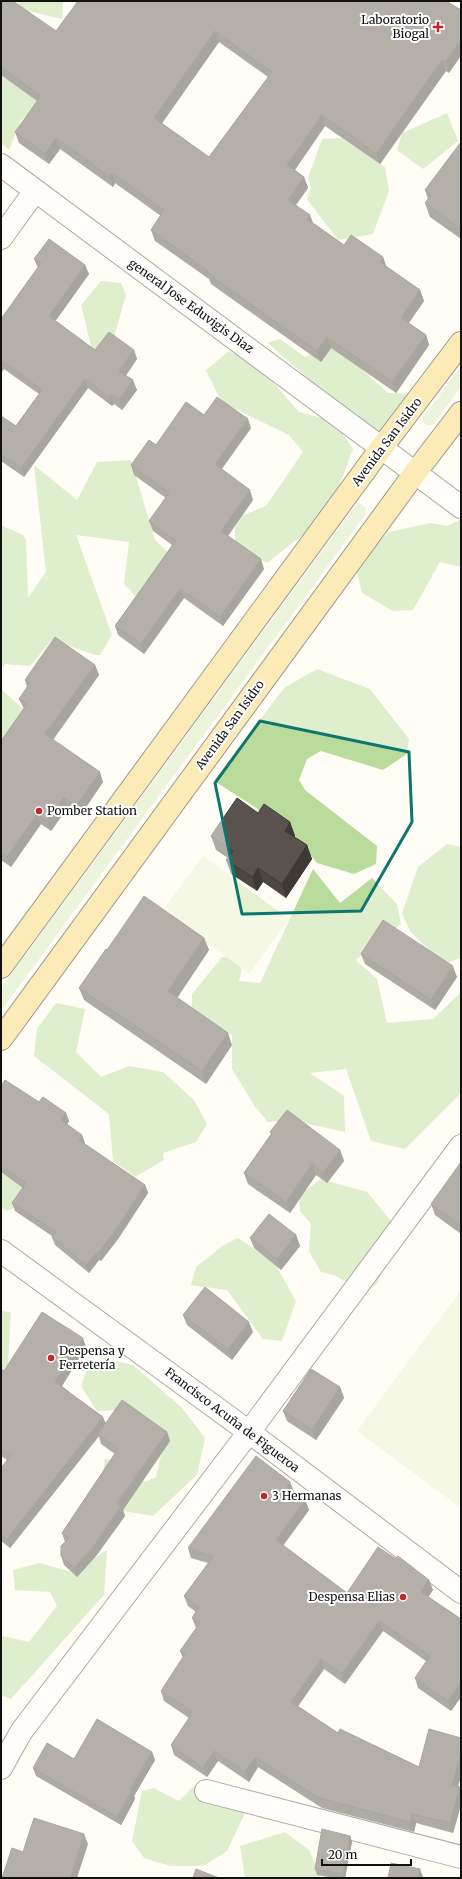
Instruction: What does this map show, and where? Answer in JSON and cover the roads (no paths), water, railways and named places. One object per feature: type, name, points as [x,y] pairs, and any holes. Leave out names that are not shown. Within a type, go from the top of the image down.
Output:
[{"type":"main road","name":"Avenida San Isidro","points":[[1,967],[382,447],[461,343]]},
{"type":"main road","name":"Avenida San Isidro","points":[[1,1039],[415,473],[461,413]]},
{"type":"street","name":"general Jose Eduvigis Diaz","points":[[1,165],[415,473]]},
{"type":"street","points":[[1,238],[35,191]]},
{"type":"street","points":[[415,473],[461,507]]},
{"type":"street","points":[[1,1768],[21,1732],[249,1432],[461,1146]]},
{"type":"street","name":"Francisco Acuña de Figueroa","points":[[1,1251],[249,1432],[461,1592]]},
{"type":"street","points":[[206,1791],[461,1857]]},
{"type":"place","name":"Laboratorio Biogal","points":[[438,27]]},
{"type":"place","name":"Pomber Station","points":[[39,811]]},
{"type":"place","name":"Despensa y Ferretería","points":[[51,1358]]},
{"type":"place","name":"3 Hermanas","points":[[264,1496]]},
{"type":"place","name":"Despensa Elias","points":[[403,1597]]}]
